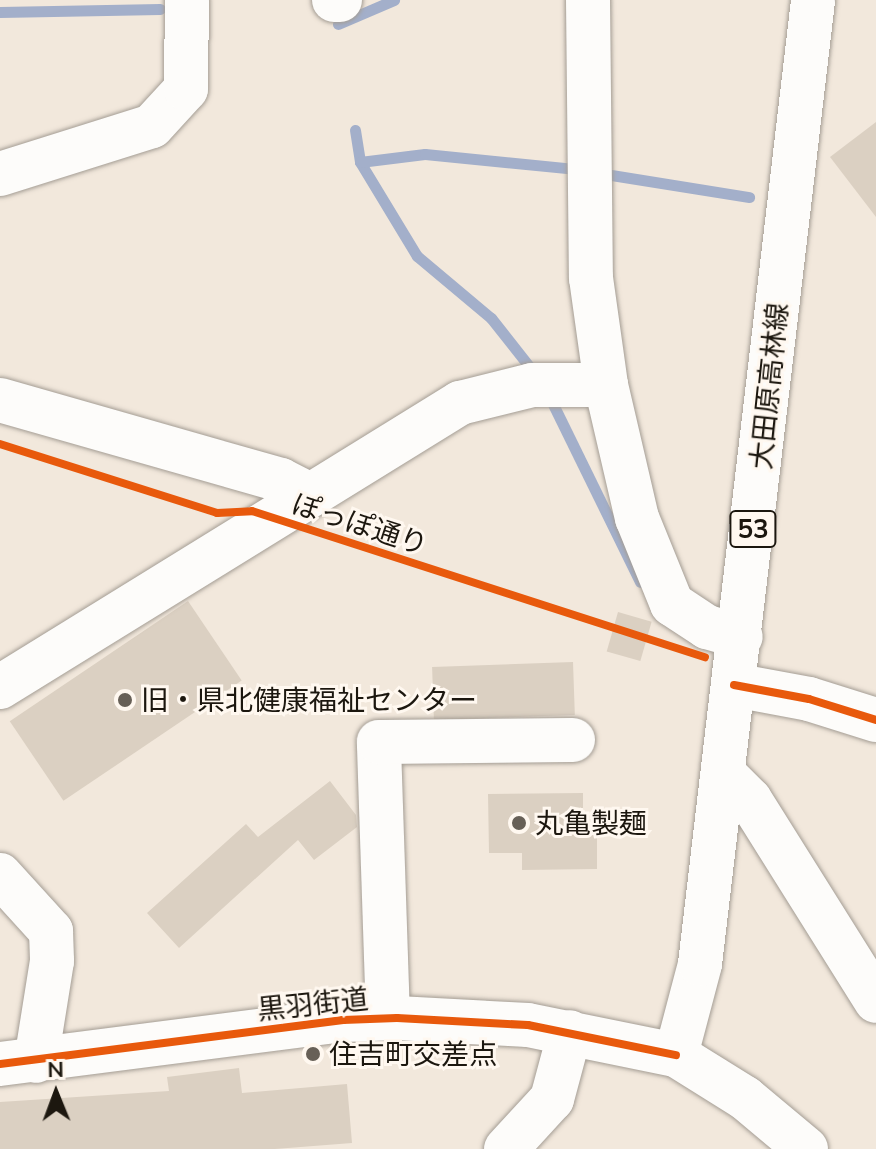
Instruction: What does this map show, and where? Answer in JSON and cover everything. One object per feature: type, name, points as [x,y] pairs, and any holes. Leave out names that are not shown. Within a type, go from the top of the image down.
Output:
[{"type":"main road","points":[[0,174],[152,126],[186,89],[187,0]]},
{"type":"main road","points":[[334,0],[340,0]]},
{"type":"main road","points":[[588,0],[591,278],[567,385],[637,518],[672,604],[707,627],[741,637]]},
{"type":"main road","name":"大田原高林線","points":[[676,1055],[698,975],[741,637],[813,0]]},
{"type":"main road","points":[[0,687],[460,403],[567,385]]},
{"type":"main road","points":[[0,400],[281,480],[310,495]]},
{"type":"main road","points":[[734,685],[809,699],[876,720]]},
{"type":"main road","points":[[388,1018],[379,742],[573,740]]},
{"type":"main road","points":[[723,773],[750,800],[876,1001]]},
{"type":"main road","points":[[0,875],[51,931],[52,961],[18,1063]]},
{"type":"main road","name":"黒羽街道","points":[[18,1063],[388,1018],[449,1017],[570,1032],[676,1055],[745,1098],[806,1149]]},
{"type":"main road","points":[[506,1149],[552,1099],[570,1032]]},
{"type":"building","points":[[876,122],[876,217],[830,157]]},
{"type":"building","name":"旧・県北健康福祉センター","points":[[188,601],[242,681],[63,801],[10,721]]},
{"type":"building","points":[[618,612],[652,622],[640,661],[607,651]]},
{"type":"building","points":[[573,662],[575,715],[434,720],[432,667]]},
{"type":"building","points":[[330,781],[356,815],[357,827],[314,860],[298,840],[179,948],[147,913],[246,824],[258,837]]},
{"type":"building","points":[[583,793],[583,822],[597,821],[597,869],[522,870],[522,853],[489,853],[488,794]]},
{"type":"building","points":[[239,1068],[242,1093],[347,1084],[352,1143],[275,1149],[0,1149],[0,1102],[169,1091],[167,1077]]},
{"type":"waterway","points":[[338,24],[394,0]]},
{"type":"waterway","points":[[0,12],[160,9]]},
{"type":"waterway","points":[[355,130],[360,162],[417,256],[491,318],[536,375]]},
{"type":"waterway","points":[[360,162],[425,154],[574,169]]},
{"type":"waterway","points":[[605,174],[749,197]]},
{"type":"waterway","points":[[549,396],[640,582]]},
{"type":"cycle path","name":"ぽっぽ通り","points":[[0,444],[217,513],[252,511],[705,657]]},
{"type":"cycle path","points":[[734,685],[809,699],[876,720]]},
{"type":"cycle path","points":[[0,1064],[343,1020],[397,1018],[528,1025],[676,1055]]},
{"type":"place","name":"旧・県北健康福祉センター","points":[[125,700]]},
{"type":"place","name":"丸亀製麺","points":[[519,823]]},
{"type":"place","name":"住吉町交差点","points":[[313,1054]]}]
